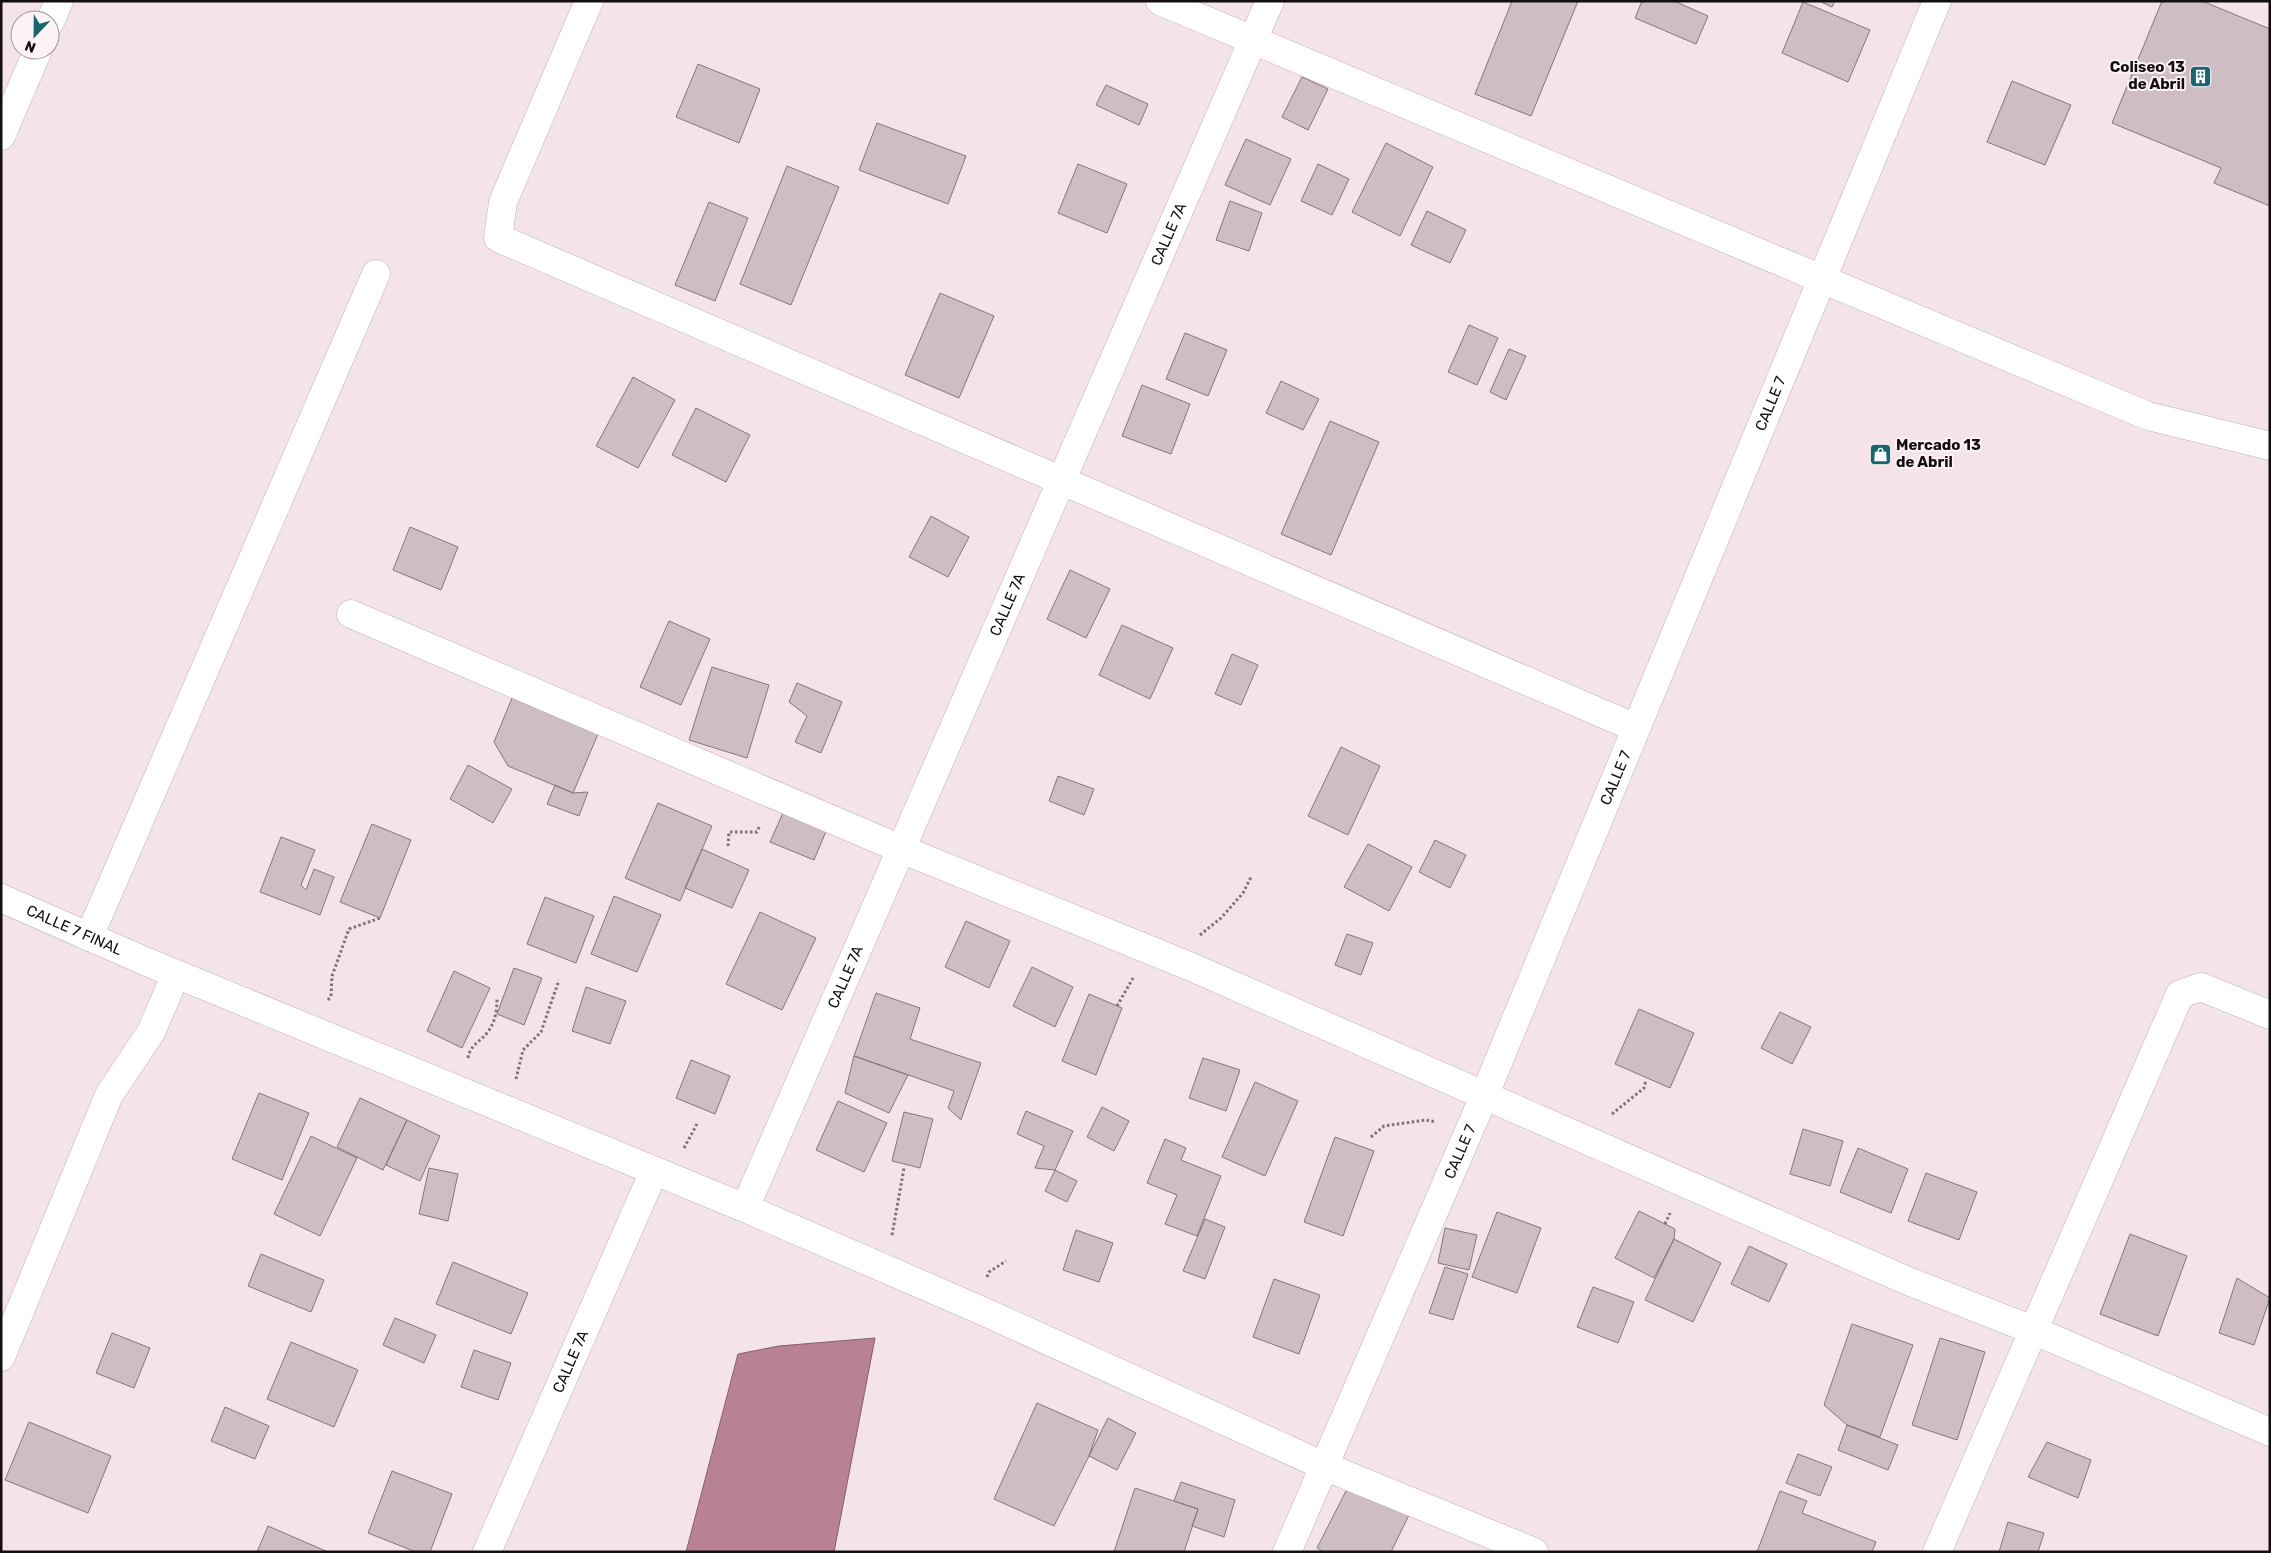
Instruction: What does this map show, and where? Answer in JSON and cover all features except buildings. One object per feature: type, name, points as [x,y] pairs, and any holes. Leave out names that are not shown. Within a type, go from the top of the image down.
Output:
[{"type":"street","points":[[589,1],[503,202],[498,238],[1636,728]]},
{"type":"street","points":[[1160,1],[2148,416],[2270,446]]},
{"type":"street","name":"CALLE 7A","points":[[745,1208],[1270,1]]},
{"type":"street","name":"CALLE 7","points":[[1288,1552],[1468,1133],[1937,1]]},
{"type":"street","points":[[1,136],[10,89],[31,60]]},
{"type":"street","points":[[89,937],[376,274]]},
{"type":"street","points":[[350,614],[900,849],[1189,966],[1908,1281],[2035,1331],[2270,1432]]},
{"type":"street","name":"CALLE 7 FINAL","points":[[1,898],[147,962],[745,1208],[978,1309],[1324,1466],[1534,1552]]},
{"type":"street","points":[[1,1357],[109,1096],[151,1032],[176,974]]},
{"type":"street","points":[[1937,1552],[2035,1331],[2180,994],[2201,987],[2270,1016]]},
{"type":"street","name":"CALLE 7A","points":[[487,1552],[654,1171]]},
{"type":"path","points":[[1189,966],[1198,937],[1221,918],[1243,893],[1251,877]]},
{"type":"path","points":[[307,1028],[331,996],[332,976],[349,929],[380,918]]},
{"type":"path","points":[[510,1112],[523,1050],[541,1032],[559,980]]},
{"type":"path","points":[[464,1093],[469,1050],[488,1032],[497,1014],[497,998]]},
{"type":"path","points":[[1601,1146],[1612,1113],[1644,1088],[1646,1080]]},
{"type":"path","points":[[1371,1137],[1384,1126],[1426,1120],[1445,1123],[1468,1133]]},
{"type":"path","points":[[885,1270],[904,1168]]},
{"type":"shaded area","points":[[875,1338],[834,1552],[686,1552],[738,1354],[779,1346]]},
{"type":"place","name":"Coliseo 13 de Abril","points":[[2201,76]]},
{"type":"place","name":"Mercado 13 de Abril","points":[[1880,454]]}]
